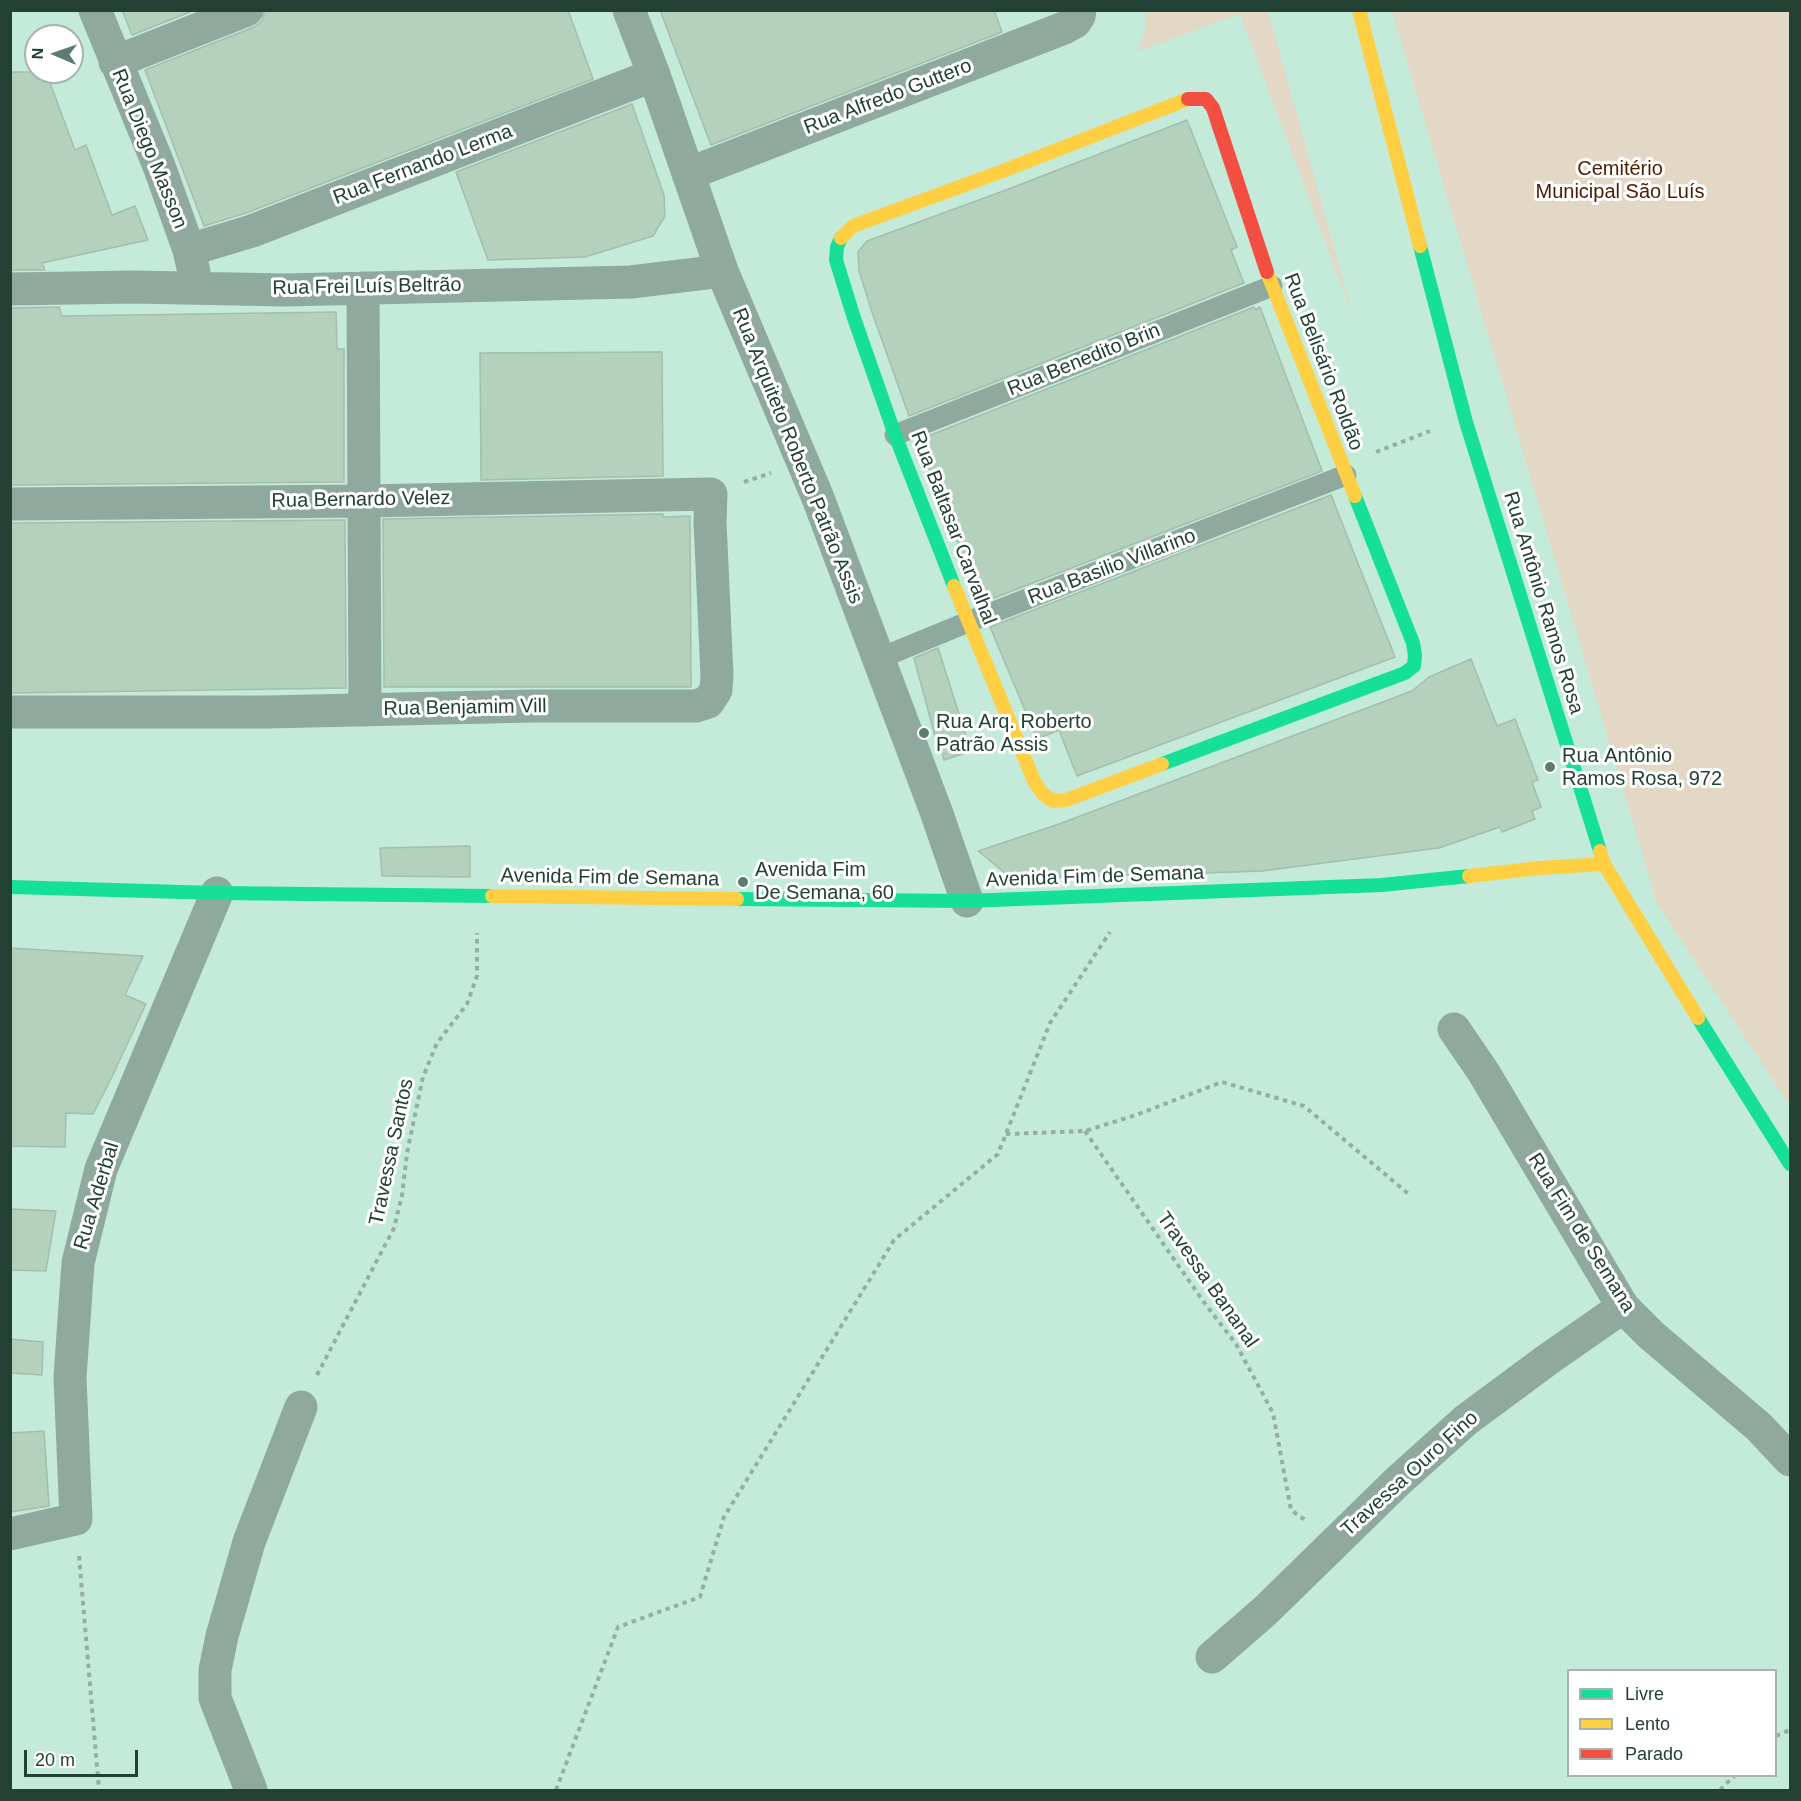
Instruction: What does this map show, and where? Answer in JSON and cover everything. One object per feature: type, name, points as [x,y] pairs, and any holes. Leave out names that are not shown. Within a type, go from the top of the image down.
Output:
[{"type":"street","name":"Rua Diego Masson","points":[[95,10],[159,166],[189,250],[198,289]]},
{"type":"street","points":[[115,62],[247,10]]},
{"type":"street","name":"Rua Arquiteto Roberto Patrão Assis","points":[[629,10],[722,271],[818,498],[937,814],[967,901]]},
{"type":"street","name":"Rua Alfredo Guttero","points":[[688,174],[1064,28],[1075,22],[1080,10]]},
{"type":"street","name":"Rua Antônio Ramos Rosa","points":[[1359,10],[1466,422],[1604,864],[1681,991],[1791,1164]]},
{"type":"street","name":"Rua Fernando Lerma","points":[[189,250],[252,231],[654,75]]},
{"type":"street","name":"Rua Belisário Roldão","points":[[836,260],[837,247],[843,235],[853,226],[1188,99],[1206,99],[1213,108],[1272,286],[1413,644],[1414,666],[1405,673],[1088,792],[1066,800],[1053,801]]},
{"type":"street","name":"Rua Baltasar Carvalhal","points":[[836,260],[895,435],[968,622],[1034,780],[1043,794],[1053,801]]},
{"type":"street","name":"Rua Frei Luís Beltrão","points":[[10,289],[363,288],[631,282],[722,271]]},
{"type":"street","points":[[363,288],[365,710]]},
{"type":"street","name":"Rua Bernardo Velez","points":[[10,504],[364,501],[711,494]]},
{"type":"street","name":"Rua Benjamim Vill","points":[[10,712],[696,706],[708,702],[716,690],[711,494]]},
{"type":"street","name":"Avenida Fim de Semana","points":[[10,887],[217,893],[967,901],[1382,885],[1540,868],[1604,864]]},
{"type":"street","name":"Rua Aderbal","points":[[76,1519],[70,1377],[78,1263],[101,1169],[217,893]]},
{"type":"street","name":"Rua Fim de Semana","points":[[1454,1029],[1484,1072],[1623,1307],[1651,1335],[1759,1427],[1791,1460]]},
{"type":"street","name":"Travessa Ouro Fino","points":[[1212,1657],[1265,1611],[1398,1481],[1466,1420],[1623,1307]]},
{"type":"street","points":[[251,1791],[215,1698],[215,1670],[222,1636],[249,1542],[301,1407]]},
{"type":"street","points":[[10,1534],[76,1519]]},
{"type":"lane","name":"Rua Benedito Brin","points":[[895,435],[1272,286]]},
{"type":"lane","name":"Rua Basilio Villarino","points":[[878,659],[1346,475]]},
{"type":"path","points":[[1346,475],[1367,456],[1428,431],[1466,422]]},
{"type":"path","points":[[711,494],[803,463]]},
{"type":"path","name":"Travessa Santos","points":[[301,1407],[394,1228],[402,1196],[407,1154],[423,1077],[437,1044],[467,1004],[477,975],[478,896]]},
{"type":"path","points":[[556,1791],[618,1627],[700,1597],[724,1517],[894,1240],[998,1154],[1050,1023],[1134,896]]},
{"type":"path","points":[[1006,1134],[1085,1131],[1136,1115],[1222,1082],[1304,1106],[1412,1196]]},
{"type":"path","name":"Travessa Bananal","points":[[1085,1131],[1203,1301],[1236,1344],[1273,1413],[1291,1510],[1335,1541]]},
{"type":"path","points":[[76,1519],[99,1791]]},
{"type":"path","points":[[1777,1736],[1791,1730]]},
{"type":"path","points":[[1720,1791],[1733,1777]]},
{"type":"green space","points":[[1145,11],[1268,11],[1353,316],[1240,14],[1138,51],[1146,28]]},
{"type":"green space","name":"Cemitério Municipal São Luís","points":[[1392,11],[1790,11],[1790,1106],[1657,903]]},
{"type":"building","points":[[122,10],[195,10],[132,35]]},
{"type":"building","points":[[265,10],[568,10],[593,79],[246,213],[204,226],[145,70],[254,27],[262,21]]},
{"type":"building","points":[[660,10],[994,10],[1002,32],[711,145]]},
{"type":"building","points":[[10,72],[24,72],[24,84],[50,84],[75,150],[86,145],[112,215],[135,206],[148,240],[42,263],[45,270],[10,270]]},
{"type":"building","points":[[632,104],[664,195],[665,216],[653,236],[585,257],[488,260],[456,172]]},
{"type":"building","points":[[1187,120],[1237,247],[1231,250],[1244,283],[909,416],[859,271],[858,252],[867,241]]},
{"type":"building","points":[[59,307],[62,316],[336,312],[337,349],[344,349],[344,482],[10,485],[10,308]]},
{"type":"building","points":[[1254,307],[1255,310],[1260,307],[1322,471],[981,603],[918,440]]},
{"type":"building","points":[[662,352],[663,476],[481,480],[480,353]]},
{"type":"building","points":[[1331,495],[1395,657],[1077,776],[1059,730],[1037,739],[990,627]]},
{"type":"building","points":[[663,514],[663,517],[690,516],[691,687],[384,687],[383,519]]},
{"type":"building","points":[[345,520],[346,688],[10,693],[10,523]]},
{"type":"building","points":[[938,648],[971,751],[944,760],[940,747],[938,747],[914,658]]},
{"type":"building","points":[[1471,659],[1497,726],[1515,719],[1538,780],[1532,782],[1541,807],[1532,811],[1535,819],[1502,832],[1500,827],[1439,848],[1262,871],[1205,873],[1204,870],[1195,873],[1025,878],[1005,873],[978,851],[1059,824],[1412,691],[1429,677]]},
{"type":"building","points":[[470,846],[470,877],[382,876],[380,848]]},
{"type":"building","points":[[10,948],[143,956],[125,995],[146,1004],[93,1114],[66,1113],[65,1147],[10,1146]]},
{"type":"building","points":[[10,1209],[56,1211],[46,1271],[10,1270]]},
{"type":"building","points":[[10,1339],[43,1342],[42,1375],[10,1373]]},
{"type":"building","points":[[44,1431],[49,1506],[10,1512],[10,1433]]},
{"type":"traffic: fast","points":[[841,238],[837,247],[836,260],[854,318],[895,435],[954,586]]},
{"type":"traffic: fast","points":[[1420,246],[1466,422],[1600,851]]},
{"type":"traffic: fast","points":[[1162,764],[1405,673],[1414,666],[1413,643],[1355,496]]},
{"type":"traffic: fast","points":[[737,899],[967,901],[1382,885],[1469,876]]},
{"type":"traffic: fast","points":[[10,887],[217,893],[492,896]]},
{"type":"traffic: fast","points":[[1698,1018],[1790,1164]]},
{"type":"traffic: slow","points":[[1359,10],[1420,246]]},
{"type":"traffic: slow","points":[[841,238],[853,226],[1188,99]]},
{"type":"traffic: slow","points":[[1267,272],[1355,496]]},
{"type":"traffic: slow","points":[[954,586],[1034,781],[1043,794],[1053,801],[1066,800],[1162,764]]},
{"type":"traffic: slow","points":[[1600,851],[1604,864],[1698,1018]]},
{"type":"traffic: slow","points":[[1469,876],[1604,864]]},
{"type":"traffic: slow","points":[[492,896],[737,899]]},
{"type":"traffic: jam","points":[[1188,99],[1206,99],[1213,108],[1267,272]]},
{"type":"place","name":"Rua Arq. Roberto Patrão Assis","points":[[924,733]]},
{"type":"place","name":"Rua Antônio Ramos Rosa, 972","points":[[1550,767]]},
{"type":"place","name":"Avenida Fim De Semana, 60","points":[[743,882]]}]
